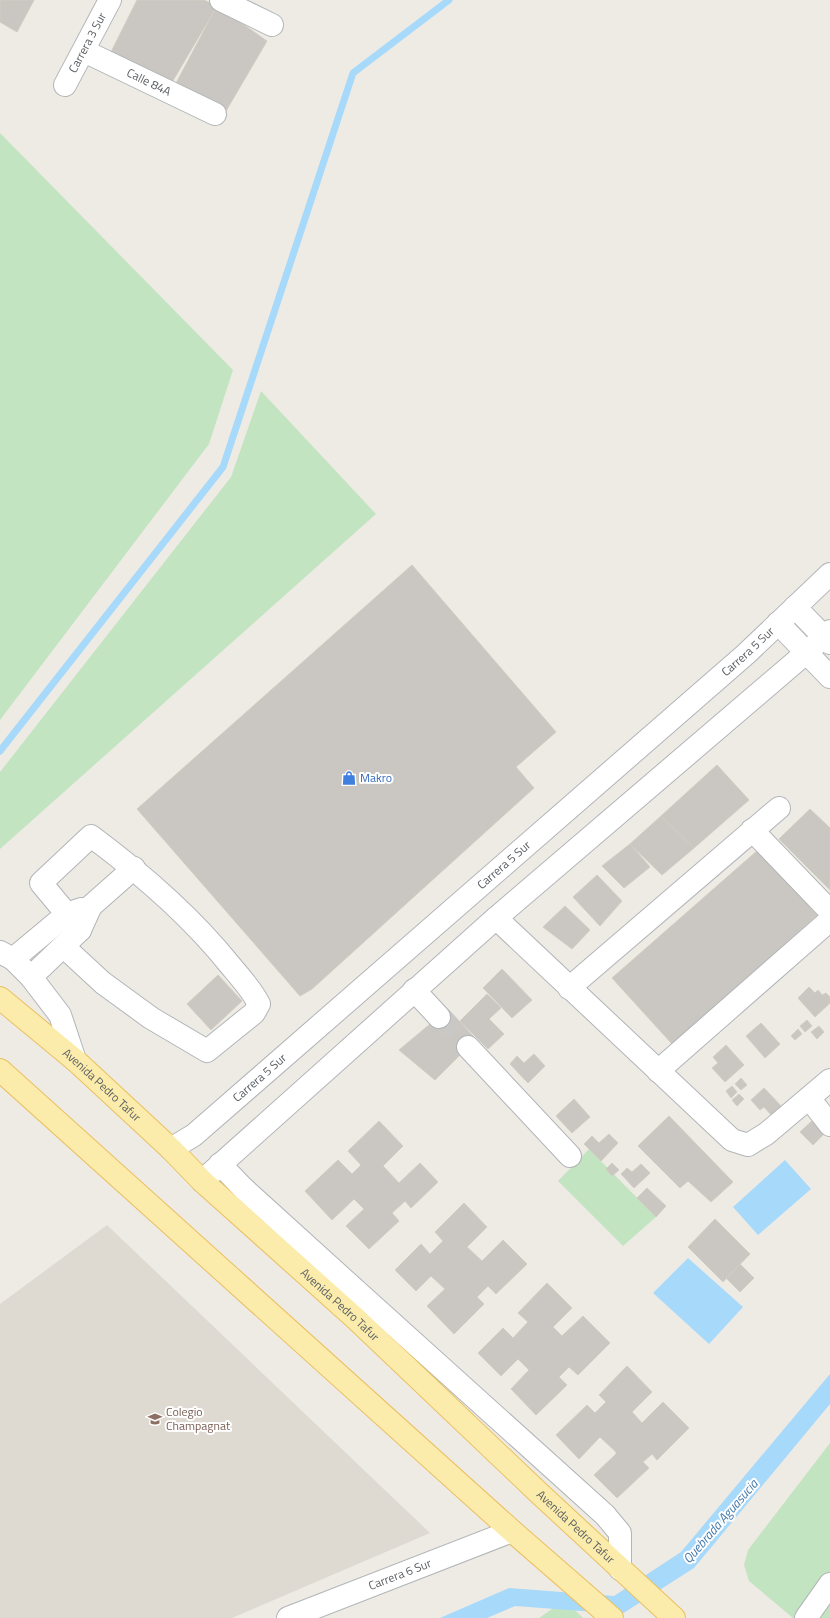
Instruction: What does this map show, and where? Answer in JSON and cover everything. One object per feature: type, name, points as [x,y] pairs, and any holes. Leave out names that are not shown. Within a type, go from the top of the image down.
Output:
[{"type":"main road","name":"Avenida Pedro Tafur","points":[[0,998],[75,1060],[171,1149],[202,1180],[361,1310],[620,1569],[670,1614]]},
{"type":"main road","points":[[0,1070],[512,1531],[612,1618]]},
{"type":"street","points":[[221,0],[272,25]]},
{"type":"street","name":"Carrera 3 Sur","points":[[65,86],[108,1]]},
{"type":"street","name":"Calle 84A","points":[[84,51],[214,114]]},
{"type":"street","name":"Carrera 5 Sur","points":[[171,1149],[194,1135],[740,659],[830,574]]},
{"type":"street","points":[[202,1180],[496,918],[807,652],[828,637],[795,607]]},
{"type":"street","points":[[778,623],[830,677]]},
{"type":"street","points":[[569,988],[779,808]]},
{"type":"street","points":[[752,830],[830,911]]},
{"type":"street","points":[[64,947],[103,983],[151,1018],[207,1051],[254,1013],[259,1004],[255,995],[219,951],[183,912],[134,868],[91,836],[41,884],[80,930]]},
{"type":"street","points":[[75,1060],[60,1015],[31,977],[6,955],[67,914],[91,906],[134,868]]},
{"type":"street","points":[[31,977],[80,930],[91,906]]},
{"type":"street","points":[[496,918],[732,1140],[748,1145],[766,1134],[830,1080]]},
{"type":"street","points":[[658,1071],[830,920]]},
{"type":"street","points":[[414,990],[439,1017]]},
{"type":"street","points":[[468,1047],[570,1156]]},
{"type":"street","points":[[809,1098],[830,1125]]},
{"type":"street","points":[[220,1164],[361,1310],[605,1514],[620,1533],[620,1569]]},
{"type":"street","name":"Carrera 6 Sur","points":[[288,1618],[512,1531]]},
{"type":"street","points":[[806,1618],[830,1584]]},
{"type":"shaded area","name":"Colegio Champagnat","points":[[107,1225],[430,1533],[232,1618],[0,1618],[0,1304]]},
{"type":"green space","points":[[0,133],[233,370],[209,444],[0,720]]},
{"type":"green space","points":[[261,391],[376,514],[0,849],[0,772],[231,477]]},
{"type":"green space","points":[[589,1149],[656,1217],[623,1246],[558,1181]]},
{"type":"green space","points":[[830,1443],[830,1618],[793,1618],[749,1581],[744,1565],[748,1550]]},
{"type":"green space","points":[[565,1600],[583,1618],[539,1618]]},
{"type":"water","points":[[785,1160],[811,1189],[758,1235],[733,1207]]},
{"type":"water","points":[[688,1258],[743,1307],[709,1344],[653,1293]]},
{"type":"water","name":"Quebrada Aguasucia","points":[[830,1374],[830,1404],[694,1568],[622,1614],[515,1606],[487,1618],[440,1618],[509,1588],[614,1596],[681,1552]]},
{"type":"building","points":[[0,0],[34,0],[17,32],[0,22]]},
{"type":"building","points":[[137,0],[204,0],[217,6],[171,84],[110,54]]},
{"type":"building","points":[[217,6],[267,41],[226,111],[174,87]]},
{"type":"building","name":"Makro","points":[[412,565],[556,732],[516,767],[534,788],[312,989],[300,996],[137,809]]},
{"type":"building","points":[[717,765],[749,800],[694,848],[661,816]]},
{"type":"building","points":[[810,809],[830,828],[830,890],[779,839]]},
{"type":"building","points":[[661,816],[694,848],[662,875],[630,844]]},
{"type":"building","points":[[630,844],[650,867],[624,888],[602,866]]},
{"type":"building","points":[[758,850],[817,915],[673,1045],[612,978]]},
{"type":"building","points":[[597,875],[622,901],[600,926],[573,897]]},
{"type":"building","points":[[565,906],[590,930],[572,949],[543,927]]},
{"type":"building","points":[[502,969],[532,1000],[512,1018],[483,988]]},
{"type":"building","points":[[218,975],[242,1001],[211,1030],[187,1004]]},
{"type":"building","points":[[809,987],[815,993],[818,990],[822,995],[826,993],[830,997],[830,1003],[815,1017],[798,998]]},
{"type":"building","points":[[487,994],[501,1008],[489,1019],[504,1034],[488,1049],[460,1021]]},
{"type":"building","points":[[448,1009],[476,1039],[435,1080],[399,1050]]},
{"type":"building","points":[[807,1020],[812,1026],[805,1032],[800,1026]]},
{"type":"building","points":[[761,1023],[780,1044],[765,1058],[746,1036]]},
{"type":"building","points":[[819,1026],[824,1032],[817,1039],[811,1032]]},
{"type":"building","points":[[798,1029],[802,1034],[795,1040],[791,1036]]},
{"type":"building","points":[[726,1045],[744,1065],[725,1082],[712,1068],[718,1063],[713,1057]]},
{"type":"building","points":[[534,1054],[545,1066],[528,1083],[510,1064],[517,1056],[524,1063]]},
{"type":"building","points":[[741,1078],[747,1085],[741,1090],[735,1084]]},
{"type":"building","points":[[732,1086],[737,1092],[731,1098],[726,1091]]},
{"type":"building","points":[[764,1088],[783,1108],[773,1117],[764,1107],[760,1110],[751,1100]]},
{"type":"building","points":[[739,1094],[744,1099],[737,1106],[732,1100]]},
{"type":"building","points":[[574,1099],[590,1117],[572,1133],[556,1116]]},
{"type":"building","points":[[669,1116],[733,1182],[711,1202],[688,1181],[680,1188],[638,1146]]},
{"type":"building","points":[[814,1119],[826,1132],[813,1145],[800,1132]]},
{"type":"building","points":[[379,1121],[403,1146],[383,1166],[399,1183],[420,1163],[438,1182],[411,1208],[405,1201],[392,1213],[399,1221],[369,1249],[346,1226],[364,1209],[354,1199],[332,1220],[305,1191],[338,1160],[352,1174],[361,1165],[348,1151]]},
{"type":"building","points":[[609,1134],[618,1143],[601,1161],[584,1144],[592,1136],[599,1143]]},
{"type":"building","points":[[612,1163],[619,1170],[612,1176],[606,1169]]},
{"type":"building","points":[[641,1164],[650,1173],[634,1188],[621,1174],[627,1168],[632,1172]]},
{"type":"building","points":[[647,1188],[666,1206],[656,1217],[637,1198]]},
{"type":"building","points":[[464,1203],[487,1227],[467,1247],[482,1261],[503,1240],[527,1264],[496,1294],[488,1286],[477,1297],[484,1304],[454,1334],[427,1306],[445,1289],[431,1276],[416,1291],[395,1270],[421,1244],[430,1254],[443,1241],[435,1232]]},
{"type":"building","points":[[715,1219],[750,1254],[723,1282],[688,1247]]},
{"type":"building","points":[[740,1264],[754,1278],[740,1292],[726,1278]]},
{"type":"building","points":[[547,1283],[572,1308],[553,1327],[562,1336],[583,1316],[610,1343],[578,1375],[569,1367],[559,1377],[567,1385],[536,1415],[511,1389],[529,1370],[518,1359],[501,1376],[478,1353],[503,1328],[513,1338],[528,1322],[518,1313]]},
{"type":"building","points":[[627,1366],[652,1392],[632,1412],[642,1423],[663,1402],[689,1428],[657,1460],[652,1454],[643,1462],[649,1468],[617,1498],[594,1475],[616,1454],[616,1452],[600,1437],[579,1459],[556,1435],[587,1405],[595,1413],[606,1402],[599,1395]]},
{"type":"waterway","points":[[0,751],[223,467],[353,73],[449,0]]},
{"type":"tunnel","points":[[439,1017],[468,1047]]},
{"type":"place","name":"Makro","points":[[349,778]]},
{"type":"place","name":"Colegio Champagnat","points":[[155,1419]]}]
